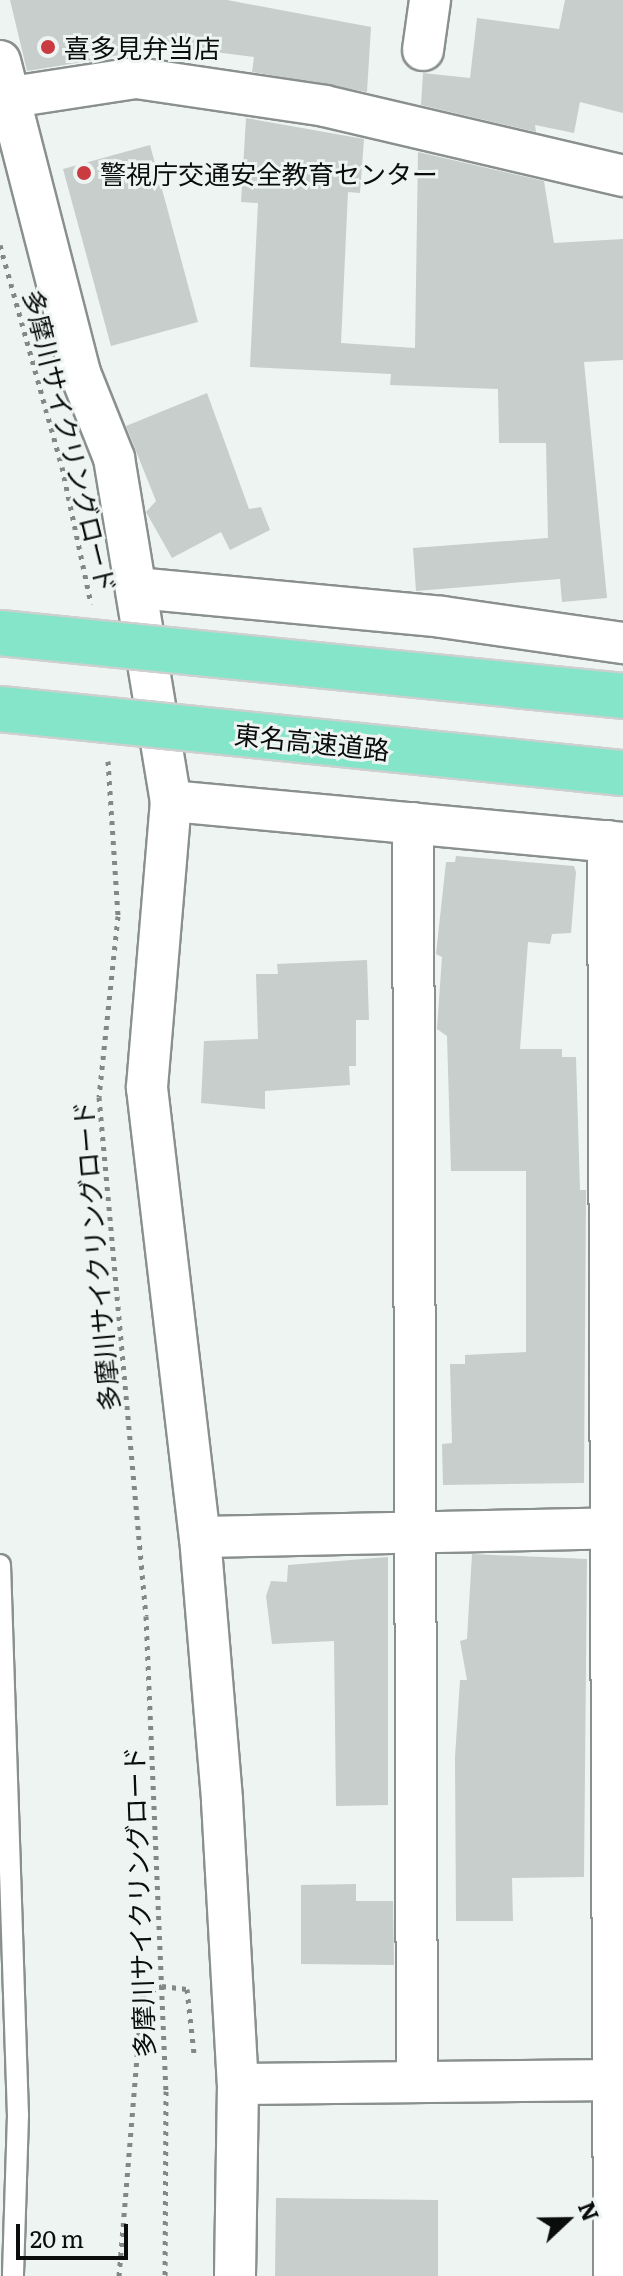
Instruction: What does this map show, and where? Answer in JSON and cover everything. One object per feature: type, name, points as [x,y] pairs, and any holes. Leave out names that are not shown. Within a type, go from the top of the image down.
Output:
[{"type":"highway","points":[[0,633],[623,696]]},
{"type":"highway","name":"東名高速道路","points":[[0,709],[623,773]]},
{"type":"street","points":[[423,50],[430,0]]},
{"type":"street","points":[[235,2276],[238,2084],[200,1537],[147,1088],[171,801],[114,458],[80,373],[4,85],[136,78],[325,106],[623,176]]},
{"type":"street","points":[[137,588],[442,617],[623,643]]},
{"type":"street","points":[[171,801],[616,842],[618,2080],[614,2276]]},
{"type":"street","points":[[413,823],[417,2081]]},
{"type":"street","points":[[200,1537],[616,1528]]},
{"type":"street","points":[[238,2084],[618,2080]]},
{"type":"lane","points":[[0,1565],[8,2184],[13,2276]]},
{"type":"path","name":"多摩川サイクリングロード","points":[[0,245],[62,467],[93,615]]},
{"type":"path","name":"多摩川サイクリングロード","points":[[108,753],[118,916],[99,1097],[146,1616],[162,1986],[165,2276]]},
{"type":"path","points":[[119,2276],[142,1995],[162,1986],[187,1989],[196,2068]]},
{"type":"building","points":[[10,0],[227,0],[371,27],[367,92],[252,72],[254,57],[175,47],[27,71]]},
{"type":"building","points":[[565,0],[623,0],[623,113],[580,102],[574,133],[535,125],[536,132],[421,105],[423,73],[470,78],[477,18],[559,29]]},
{"type":"building","points":[[246,118],[364,139],[360,193],[348,192],[341,343],[415,348],[418,152],[544,181],[554,243],[623,239],[623,360],[584,362],[607,598],[562,602],[560,579],[416,591],[413,548],[548,538],[546,443],[499,443],[498,389],[390,385],[391,374],[250,367],[258,203],[241,202]]},
{"type":"building","points":[[150,145],[198,322],[111,346],[63,169]]},
{"type":"building","points":[[207,393],[249,509],[261,507],[270,530],[230,550],[221,532],[172,558],[146,512],[156,501],[126,426]]},
{"type":"building","points":[[456,856],[574,866],[576,872],[571,933],[552,934],[550,944],[528,942],[520,1049],[562,1049],[562,1057],[576,1057],[580,1190],[586,1190],[584,1483],[443,1485],[442,1444],[452,1443],[450,1364],[465,1364],[465,1355],[526,1352],[526,1171],[451,1171],[447,1036],[437,1029],[442,957],[436,954],[446,862],[455,862]]},
{"type":"building","points":[[367,960],[369,1020],[356,1020],[356,1066],[349,1066],[350,1085],[265,1091],[265,1109],[201,1103],[204,1041],[258,1039],[256,974],[278,974],[277,964]]},
{"type":"building","points":[[472,1554],[587,1559],[584,1877],[512,1878],[513,1921],[456,1921],[455,1757],[460,1680],[467,1680],[460,1641],[467,1639]]},
{"type":"building","points":[[388,1557],[388,1805],[336,1806],[334,1641],[272,1644],[266,1596],[271,1581],[287,1582],[288,1565]]},
{"type":"building","points":[[356,1884],[356,1901],[393,1901],[394,1965],[301,1964],[301,1885]]},
{"type":"building","points":[[276,2198],[438,2200],[438,2276],[275,2276]]},
{"type":"place","name":"喜多見弁当店","points":[[48,47]]},
{"type":"place","name":"警視庁交通安全教育センター","points":[[84,173]]}]
